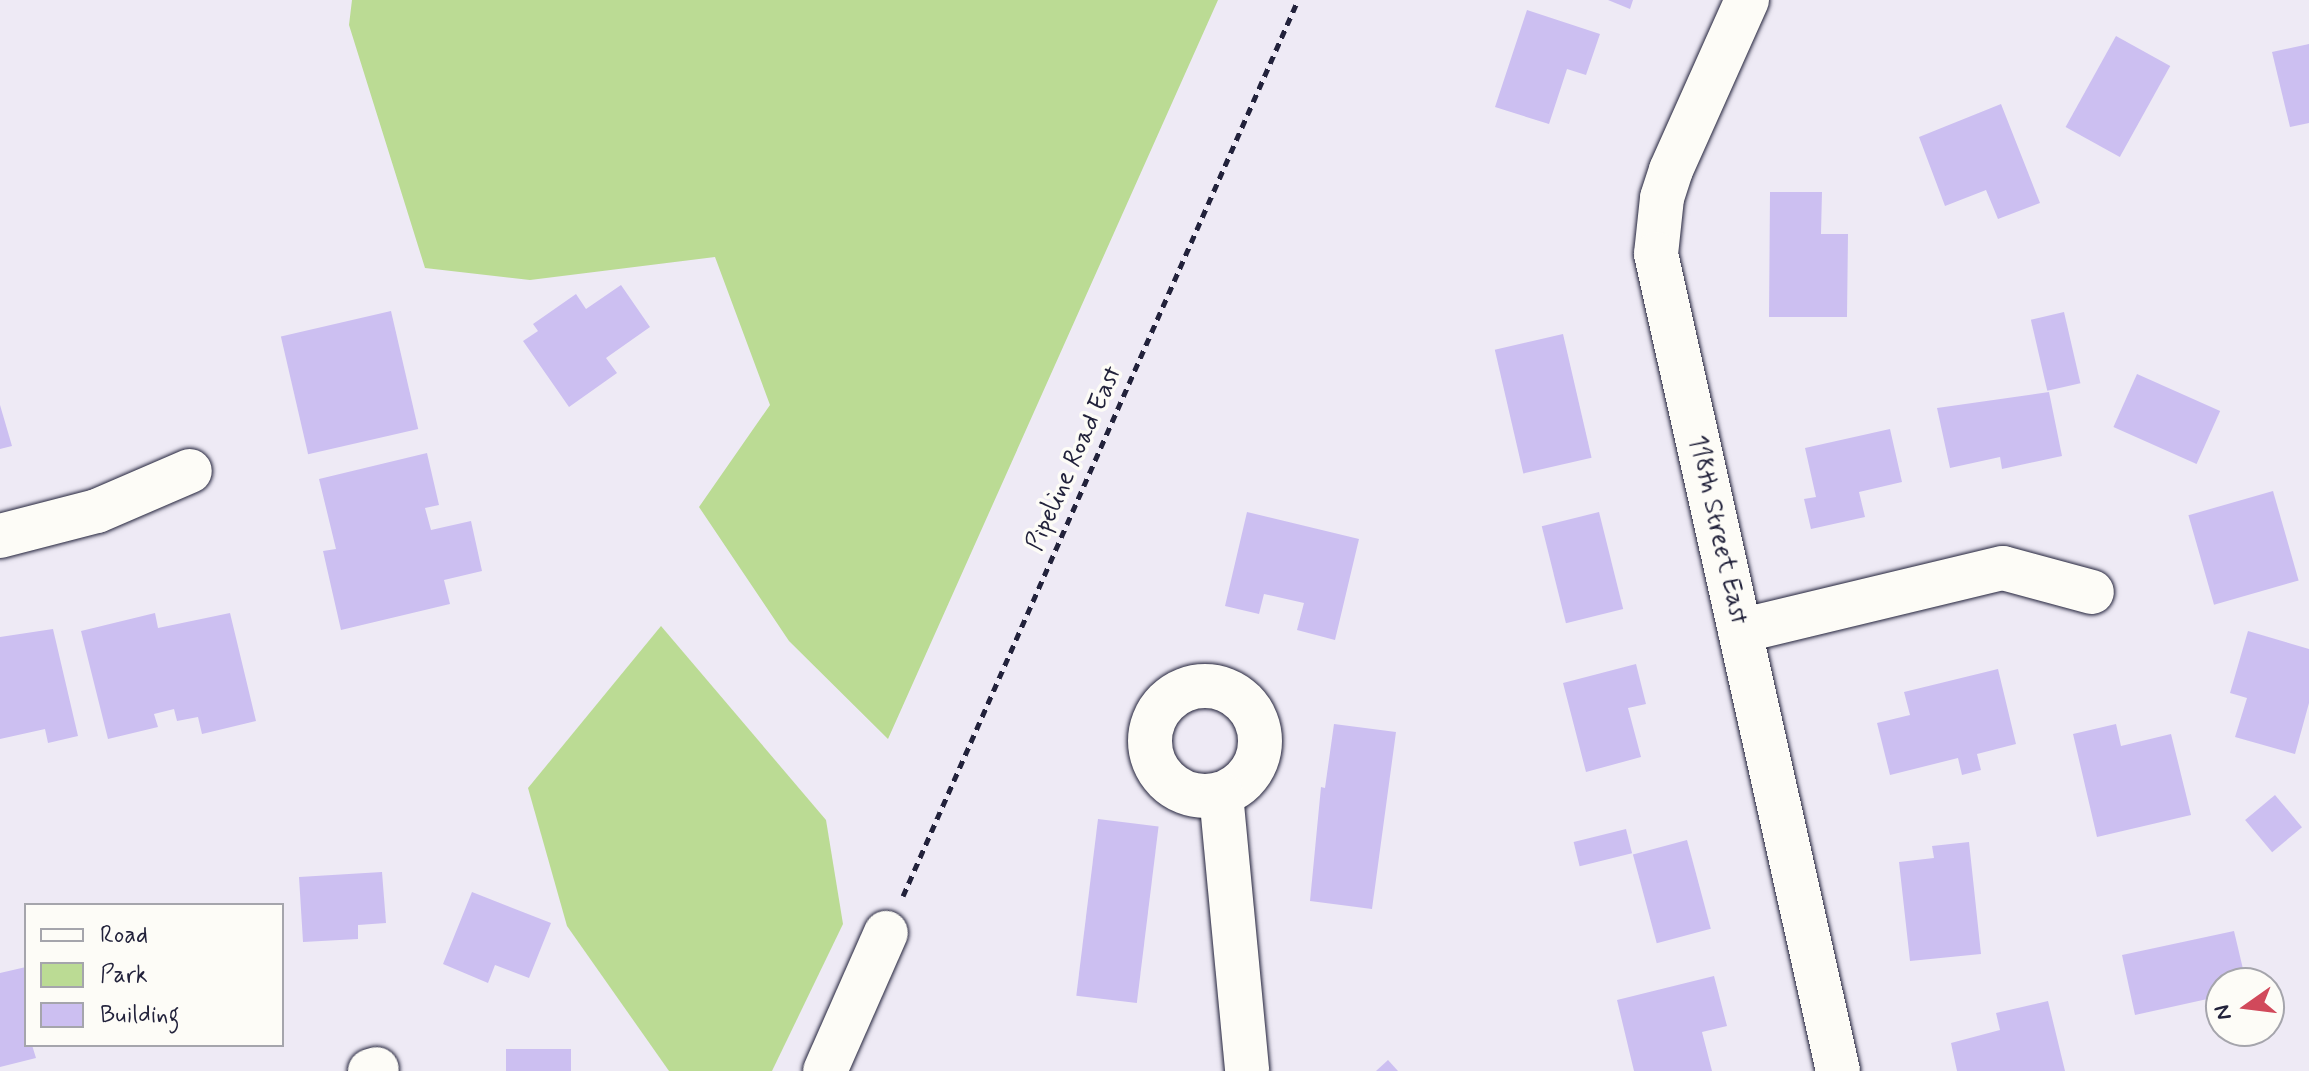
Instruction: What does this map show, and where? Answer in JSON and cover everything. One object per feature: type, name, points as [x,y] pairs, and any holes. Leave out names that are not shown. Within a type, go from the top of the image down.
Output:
[{"type":"street","name":"118th Street East","points":[[1747,0],[1671,170],[1662,198],[1656,254],[1838,1071]]},
{"type":"street","points":[[0,536],[97,511],[190,471]]},
{"type":"street","points":[[1740,631],[2003,568],[2092,592]]},
{"type":"street","points":[[1221,794],[1247,1071]]},
{"type":"street","points":[[825,1071],[886,933]]},
{"type":"path","name":"Pipeline Road East","points":[[886,933],[1298,0]]},
{"type":"green space","points":[[352,0],[1218,0],[888,739],[789,641],[699,507],[770,405],[715,257],[530,280],[425,268],[349,25]]},
{"type":"green space","points":[[661,626],[826,820],[843,924],[772,1071],[669,1071],[567,926],[528,788]]},
{"type":"building","points":[[1608,0],[1633,0],[1630,9]]},
{"type":"building","points":[[1527,10],[1600,34],[1586,75],[1567,69],[1549,124],[1495,107]]},
{"type":"building","points":[[2116,36],[2170,66],[2120,157],[2066,127]]},
{"type":"building","points":[[2309,44],[2309,123],[2290,127],[2272,52]]},
{"type":"building","points":[[2001,104],[2040,203],[1998,219],[1986,190],[1945,206],[1919,137]]},
{"type":"building","points":[[1770,192],[1822,192],[1821,234],[1848,234],[1847,317],[1769,317]]},
{"type":"building","points":[[621,285],[650,327],[606,358],[617,373],[569,407],[523,341],[538,331],[533,324],[576,294],[586,309]]},
{"type":"building","points":[[391,311],[418,429],[308,454],[281,336]]},
{"type":"building","points":[[2064,312],[2080,383],[2047,391],[2031,320]]},
{"type":"building","points":[[1563,334],[1592,458],[1523,473],[1495,350]]},
{"type":"building","points":[[2137,374],[2220,411],[2197,464],[2113,427]]},
{"type":"building","points":[[2049,392],[2062,456],[2002,469],[2000,457],[1950,468],[1937,408]]},
{"type":"building","points":[[0,405],[12,446],[0,449]]},
{"type":"building","points":[[1890,429],[1902,482],[1859,492],[1865,517],[1811,529],[1804,499],[1816,497],[1805,448]]},
{"type":"building","points":[[427,453],[439,505],[425,508],[431,530],[471,521],[482,571],[444,580],[450,604],[341,630],[323,551],[336,549],[319,479]]},
{"type":"building","points":[[2273,491],[2299,580],[2214,605],[2188,515]]},
{"type":"building","points":[[1247,512],[1359,539],[1335,640],[1297,630],[1304,603],[1264,594],[1259,614],[1225,606]]},
{"type":"building","points":[[1599,512],[1623,609],[1566,623],[1542,526]]},
{"type":"building","points":[[155,613],[158,628],[230,613],[256,721],[202,734],[198,717],[177,721],[174,709],[154,714],[158,727],[108,739],[81,631]]},
{"type":"building","points":[[53,629],[78,736],[48,743],[45,729],[0,739],[0,637]]},
{"type":"building","points":[[2248,631],[2309,649],[2309,703],[2295,754],[2235,737],[2247,698],[2230,693]]},
{"type":"building","points":[[1636,664],[1646,704],[1628,708],[1641,757],[1586,772],[1563,683]]},
{"type":"building","points":[[1998,669],[2016,744],[1977,754],[1981,770],[1962,775],[1958,758],[1890,775],[1877,723],[1910,715],[1904,692]]},
{"type":"building","points":[[1334,724],[1396,732],[1372,909],[1310,901],[1321,787],[1325,788]]},
{"type":"building","points":[[2116,724],[2121,746],[2171,734],[2191,815],[2097,837],[2073,734]]},
{"type":"building","points":[[2275,795],[2302,827],[2272,852],[2245,820]]},
{"type":"building","points":[[1098,819],[1159,826],[1137,1003],[1076,996]]},
{"type":"building","points":[[1626,829],[1632,853],[1580,866],[1574,842]]},
{"type":"building","points":[[1687,840],[1711,929],[1657,943],[1633,854]]},
{"type":"building","points":[[1969,842],[1981,954],[1910,961],[1899,862],[1934,858],[1932,846]]},
{"type":"building","points":[[382,872],[386,923],[358,925],[358,939],[303,942],[299,877]]},
{"type":"building","points":[[472,892],[551,923],[529,978],[495,965],[488,983],[443,964]]},
{"type":"building","points":[[2234,931],[2243,967],[2205,967],[2205,1000],[2135,1015],[2122,955]]},
{"type":"building","points":[[24,967],[24,1047],[33,1047],[36,1058],[0,1067],[0,973]]},
{"type":"building","points":[[1714,976],[1727,1026],[1702,1032],[1712,1071],[1634,1071],[1617,1000]]},
{"type":"building","points":[[2048,1001],[2065,1071],[1957,1071],[1951,1043],[2000,1030],[1996,1013]]},
{"type":"building","points":[[506,1049],[571,1049],[571,1071],[506,1071]]},
{"type":"building","points":[[1388,1060],[1398,1071],[1376,1071]]}]
